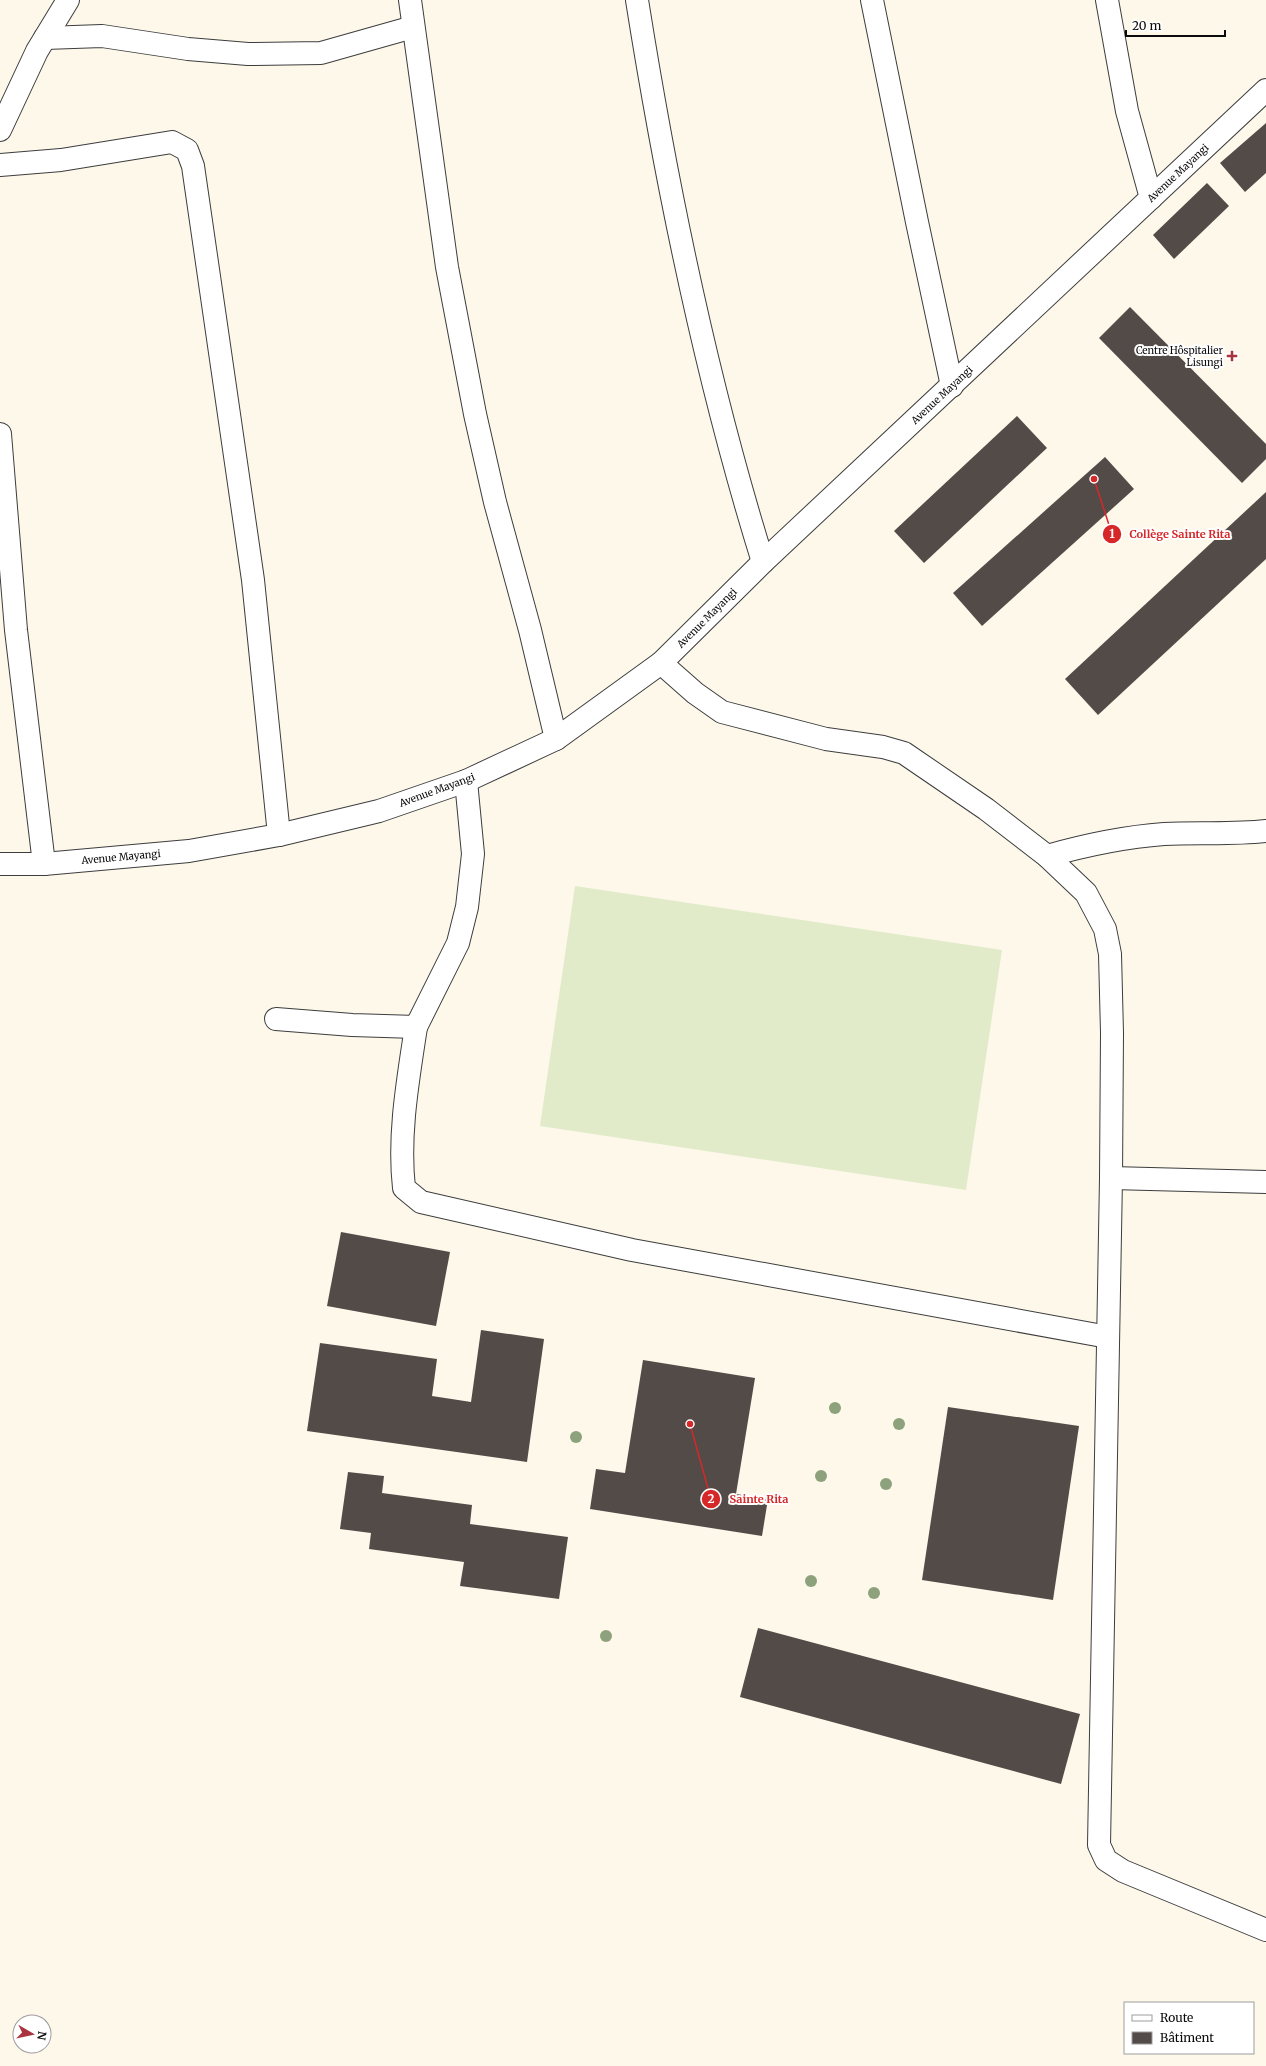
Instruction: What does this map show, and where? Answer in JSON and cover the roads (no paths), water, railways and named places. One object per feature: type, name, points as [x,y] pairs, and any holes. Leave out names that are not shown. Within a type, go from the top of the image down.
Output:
[{"type":"street","points":[[0,130],[37,51],[68,0]]},
{"type":"street","points":[[410,0],[447,267],[475,414],[495,502],[530,630],[556,739]]},
{"type":"street","points":[[638,0],[656,117],[702,332],[740,488],[763,562]]},
{"type":"street","points":[[872,0],[915,214],[952,386]]},
{"type":"street","points":[[1107,0],[1127,111],[1151,198]]},
{"type":"street","points":[[45,38],[102,36],[188,49],[248,54],[321,53],[413,27]]},
{"type":"street","name":"Avenue Mayangi","points":[[0,864],[44,864],[189,851],[279,835],[380,811],[466,781],[556,739],[661,663],[763,562],[1266,90]]},
{"type":"street","points":[[0,165],[61,160],[172,142],[187,150],[193,166],[253,580],[279,835]]},
{"type":"street","points":[[0,434],[8,629],[44,864]]},
{"type":"street","points":[[661,663],[695,693],[722,712],[826,739],[883,747],[904,753],[986,809],[1047,856],[1086,893],[1105,929],[1109,948],[1112,1033],[1111,1178],[1099,1844],[1106,1860],[1124,1871],[1266,1930]]},
{"type":"street","points":[[466,781],[473,854],[467,907],[458,943],[416,1027],[407,1091],[401,1162],[404,1188],[420,1202],[632,1250],[1108,1337]]},
{"type":"street","points":[[1047,856],[1096,842],[1124,837],[1166,834],[1266,831]]},
{"type":"street","points":[[276,1018],[352,1025],[416,1027]]},
{"type":"street","points":[[1111,1178],[1266,1182]]},
{"type":"place","name":"Centre Hôspitalier Lisungi","points":[[1232,356]]},
{"type":"place","name":"Collège Sainte Rita","points":[[1094,479]]},
{"type":"place","name":"Sainte Rita","points":[[690,1424]]}]
